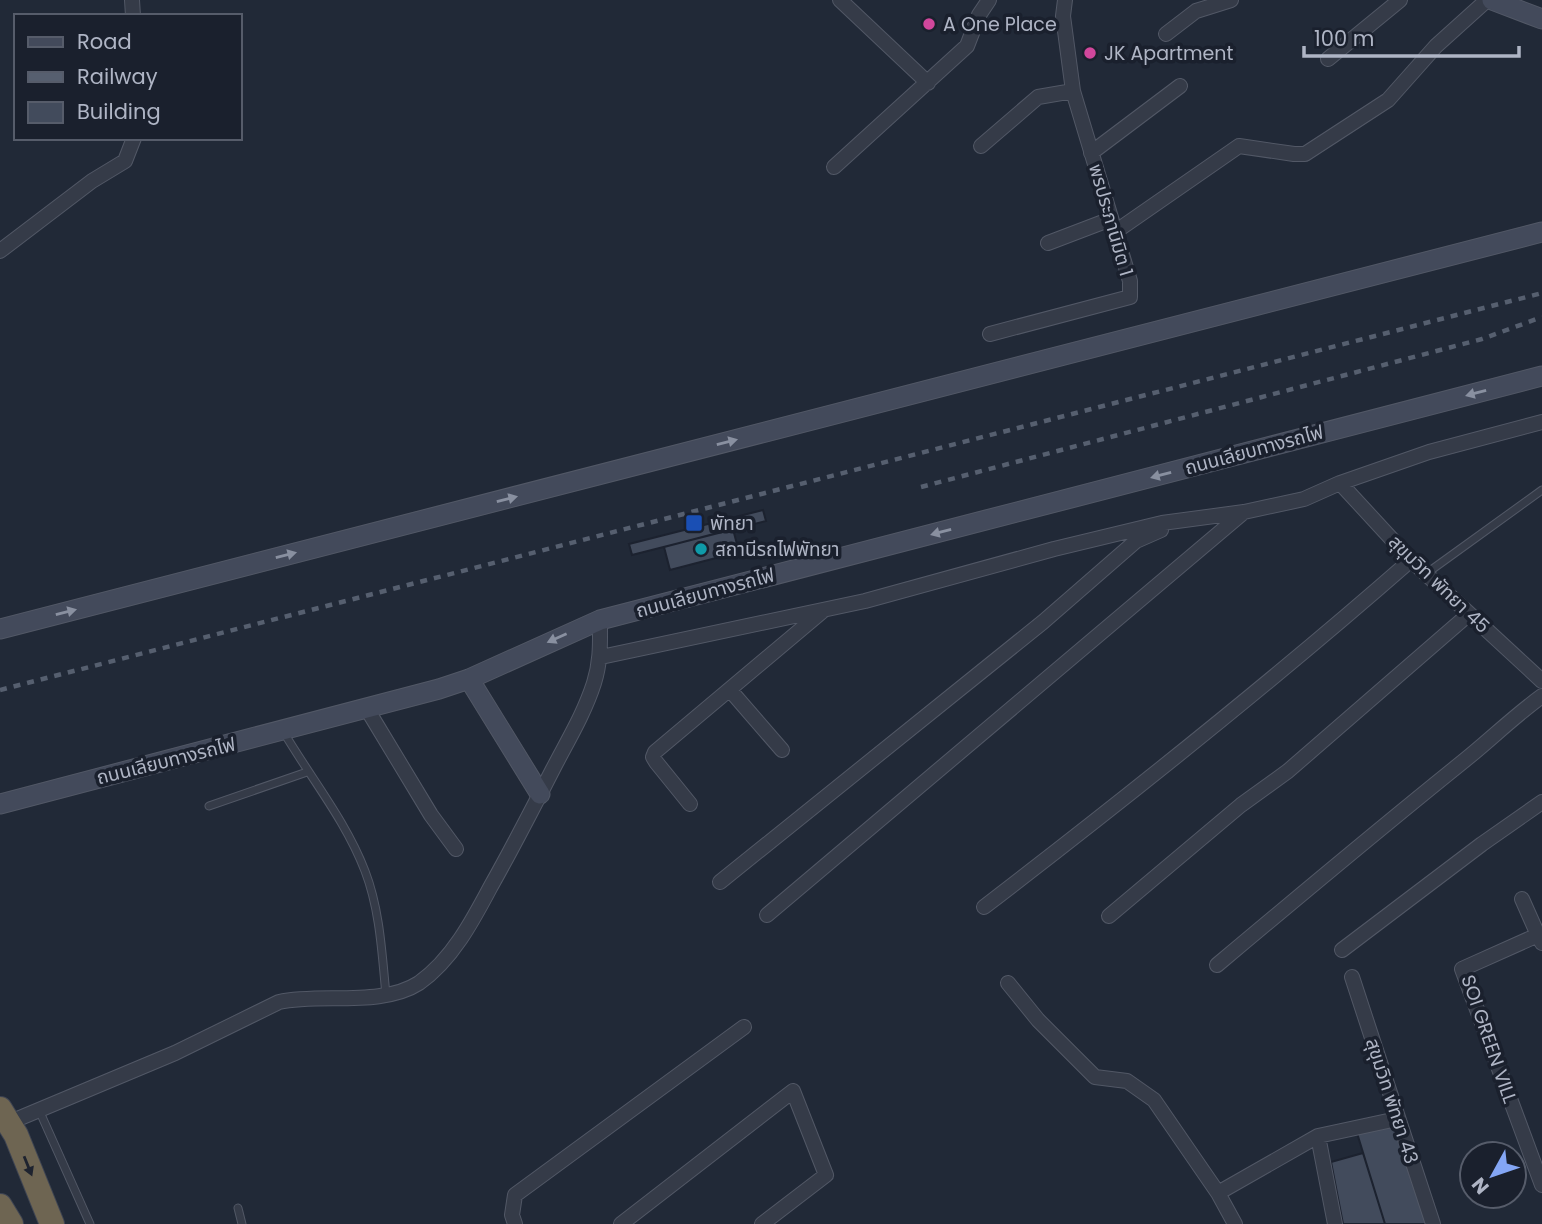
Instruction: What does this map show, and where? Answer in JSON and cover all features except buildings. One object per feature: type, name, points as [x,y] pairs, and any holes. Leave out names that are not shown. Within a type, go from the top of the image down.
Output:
[{"type":"highway","points":[[4,1116],[16,1135],[52,1224]]},
{"type":"highway","points":[[0,1206],[11,1224]]},
{"type":"street","points":[[841,0],[928,83]]},
{"type":"street","points":[[834,167],[967,46],[979,15],[989,0]]},
{"type":"street","name":"พรประภานิมิต 1","points":[[990,334],[1130,298],[1130,281],[1073,91],[1063,16],[1065,0]]},
{"type":"street","points":[[1166,34],[1196,11],[1231,0]]},
{"type":"street","points":[[1328,59],[1400,0]]},
{"type":"street","points":[[1048,243],[1113,225],[1239,146],[1294,155],[1306,154],[1388,100],[1436,46],[1489,0],[1542,19]]},
{"type":"street","points":[[1091,153],[1180,86]]},
{"type":"street","points":[[981,146],[1038,97],[1073,91]]},
{"type":"street","points":[[0,251],[92,181],[125,161],[133,140]]},
{"type":"street","points":[[0,629],[1542,232]]},
{"type":"street","name":"ถนนเลียบทางรถไฟ","points":[[0,804],[367,709],[469,679],[600,620],[1542,376]]},
{"type":"street","points":[[601,657],[825,609],[1162,523],[1244,512],[1304,499],[1340,483],[1429,452],[1542,422]]},
{"type":"street","name":"สุขุมวิท พัทยา 45","points":[[1340,483],[1411,560],[1542,681]]},
{"type":"street","points":[[767,915],[1244,512]]},
{"type":"street","points":[[720,882],[1043,622],[1136,541],[1155,531],[1227,514]]},
{"type":"street","points":[[984,907],[1214,727],[1411,560]]},
{"type":"street","points":[[690,804],[653,757],[655,752],[825,609]]},
{"type":"street","points":[[1109,916],[1241,805],[1288,771],[1469,614]]},
{"type":"street","points":[[4,1116],[39,1110],[175,1054],[279,1002],[386,995],[420,982],[446,957],[469,926],[532,814],[582,716],[601,657],[600,620]]},
{"type":"street","points":[[469,679],[540,794]]},
{"type":"street","points":[[730,691],[782,750]]},
{"type":"street","points":[[1217,965],[1406,806],[1463,762],[1513,717],[1542,696]]},
{"type":"street","points":[[367,709],[431,815],[456,849]]},
{"type":"street","points":[[1342,950],[1542,802]]},
{"type":"street","name":"SOI GREEN VILL","points":[[1522,899],[1540,939],[1462,969],[1542,1185]]},
{"type":"street","name":"สุขุมวิท พัทยา 43","points":[[1352,977],[1433,1224]]},
{"type":"street","points":[[1008,983],[1038,1020],[1095,1077],[1127,1081],[1154,1100],[1218,1193],[1235,1224]]},
{"type":"street","points":[[515,1224],[512,1215],[515,1195],[744,1027]]},
{"type":"street","points":[[621,1224],[793,1091],[826,1175],[762,1224]]},
{"type":"street","points":[[1218,1193],[1318,1136],[1397,1119]]},
{"type":"street","points":[[1318,1136],[1335,1224]]},
{"type":"lane","points":[[1426,574],[1542,490]]},
{"type":"lane","points":[[283,731],[342,824],[366,872],[380,930],[386,995]]},
{"type":"lane","points":[[209,806],[307,772]]},
{"type":"lane","points":[[39,1110],[90,1224]]},
{"type":"lane","points":[[238,1208],[243,1224]]},
{"type":"railway","points":[[0,690],[1542,293]]},
{"type":"railway","points":[[921,487],[1482,339],[1542,317]]},
{"type":"place","name":"A One Place","points":[[929,24]]},
{"type":"place","name":"JK Apartment","points":[[1090,53]]},
{"type":"place","name":"พัทยา","points":[[694,523]]},
{"type":"place","name":"สถานีรถไฟพัทยา","points":[[701,549]]}]
